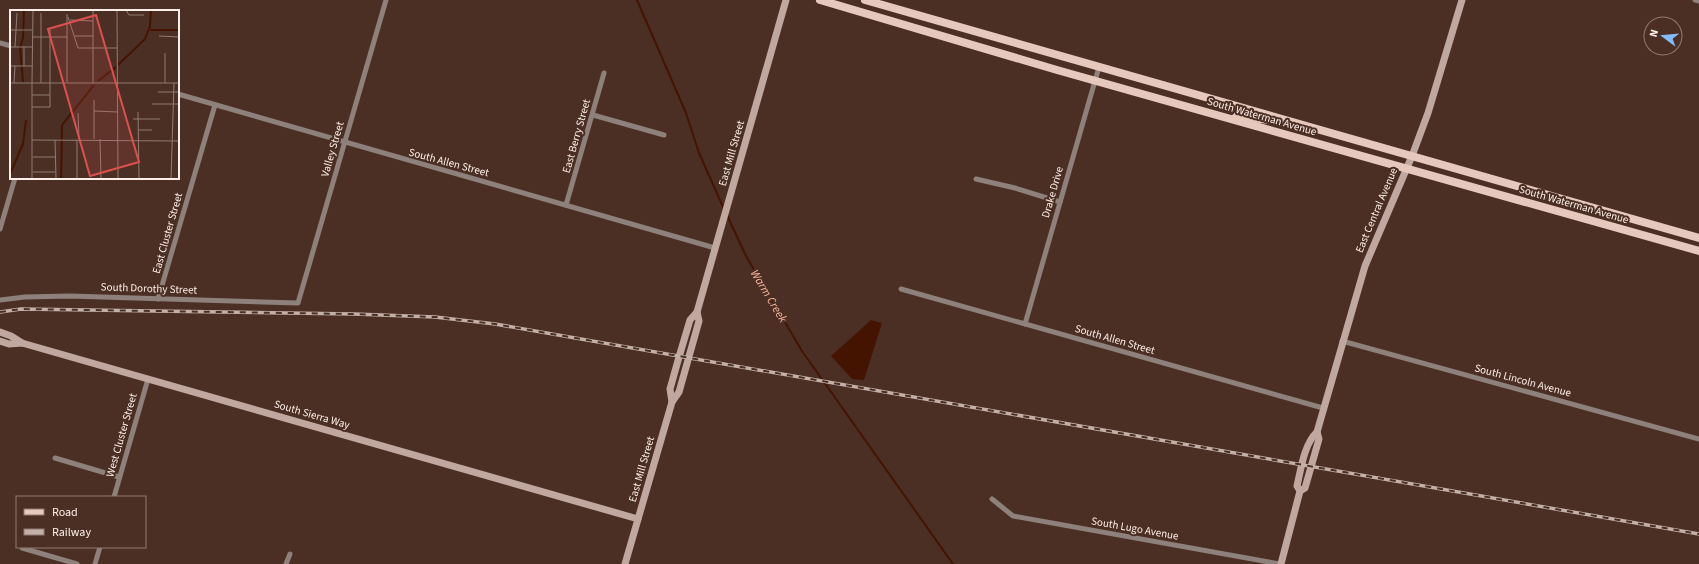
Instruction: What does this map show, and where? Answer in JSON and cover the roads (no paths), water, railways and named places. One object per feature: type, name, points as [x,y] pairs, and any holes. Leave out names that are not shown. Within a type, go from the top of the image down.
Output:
[{"type":"main road","name":"South Waterman Avenue","points":[[820,0],[1699,251]]},
{"type":"main road","name":"South Waterman Avenue","points":[[865,0],[1699,238]]},
{"type":"main road","points":[[1234,119],[1239,114],[1259,120],[1289,121]]},
{"type":"street","name":"Valley Street","points":[[298,303],[386,0]]},
{"type":"street","name":"East Mill Street","points":[[625,564],[672,402],[670,389],[679,357],[690,320],[697,312],[786,0]]},
{"type":"street","name":"East Central Avenue","points":[[1280,564],[1300,491],[1297,486],[1302,465],[1311,437],[1316,432],[1365,266],[1412,156],[1428,113],[1462,0]]},
{"type":"street","points":[[1695,0],[1699,1]]},
{"type":"street","points":[[0,43],[10,46]]},
{"type":"street","name":"Drake Drive","points":[[1025,324],[1099,67]]},
{"type":"street","name":"East Berry Street","points":[[566,205],[604,73]]},
{"type":"street","name":"South Allen Street","points":[[179,94],[715,248]]},
{"type":"street","name":"East Cluster Street","points":[[158,299],[215,105]]},
{"type":"street","points":[[592,115],[664,135]]},
{"type":"street","points":[[0,229],[15,179]]},
{"type":"street","points":[[976,179],[1015,188],[1060,202]]},
{"type":"street","name":"South Allen Street","points":[[901,288],[1323,408]]},
{"type":"street","name":"South Dorothy Street","points":[[0,300],[25,297],[70,296],[298,303]]},
{"type":"street","points":[[0,332],[12,336],[22,343]]},
{"type":"street","name":"South Lincoln Avenue","points":[[1342,341],[1699,439]]},
{"type":"street","points":[[0,342],[9,344],[22,343]]},
{"type":"street","name":"South Sierra Way","points":[[22,343],[638,519]]},
{"type":"street","name":"West Cluster Street","points":[[114,496],[148,379]]},
{"type":"street","points":[[55,458],[119,477]]},
{"type":"street","name":"South Lugo Avenue","points":[[992,498],[1013,516],[1280,564]]},
{"type":"street","points":[[22,548],[77,564]]},
{"type":"street","points":[[95,564],[100,548]]},
{"type":"street","points":[[286,564],[290,554]]},
{"type":"waterway","name":"Warm Creek","points":[[637,0],[686,113],[699,153],[724,209]]},
{"type":"waterway","name":"Warm Creek","points":[[727,215],[746,256],[802,351],[953,564]]},
{"type":"railway","points":[[0,312],[21,309],[354,314],[435,317],[495,324],[1699,534]]}]
